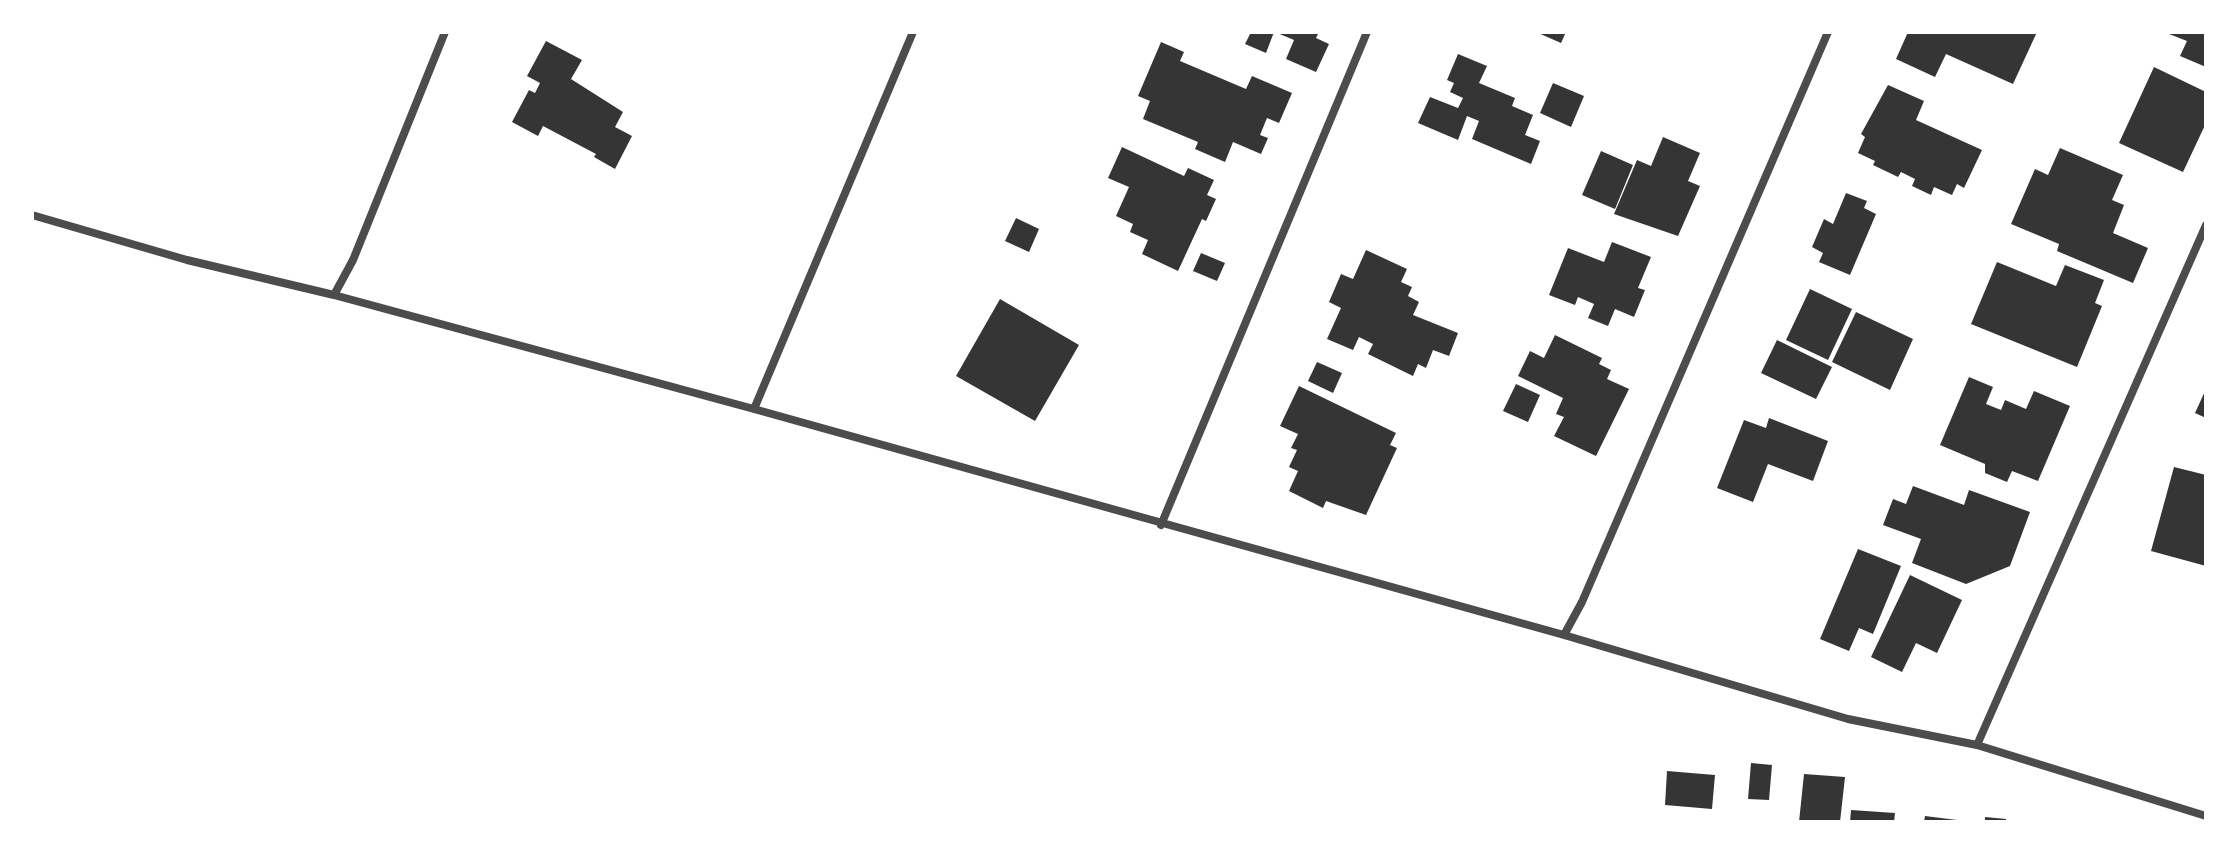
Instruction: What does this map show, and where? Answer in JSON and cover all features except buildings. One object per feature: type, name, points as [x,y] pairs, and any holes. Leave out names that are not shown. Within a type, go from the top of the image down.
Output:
[{"type":"street","points":[[334,295],[353,260],[445,32]]},
{"type":"street","points":[[754,409],[913,32]]},
{"type":"street","points":[[1161,525],[1367,32]]},
{"type":"street","points":[[1564,635],[1600,559],[1828,32]]},
{"type":"street","points":[[32,215],[187,260],[334,295],[754,409],[1564,635],[1848,719],[1977,745],[2206,816]]},
{"type":"street","points":[[1977,745],[2206,225]]}]
